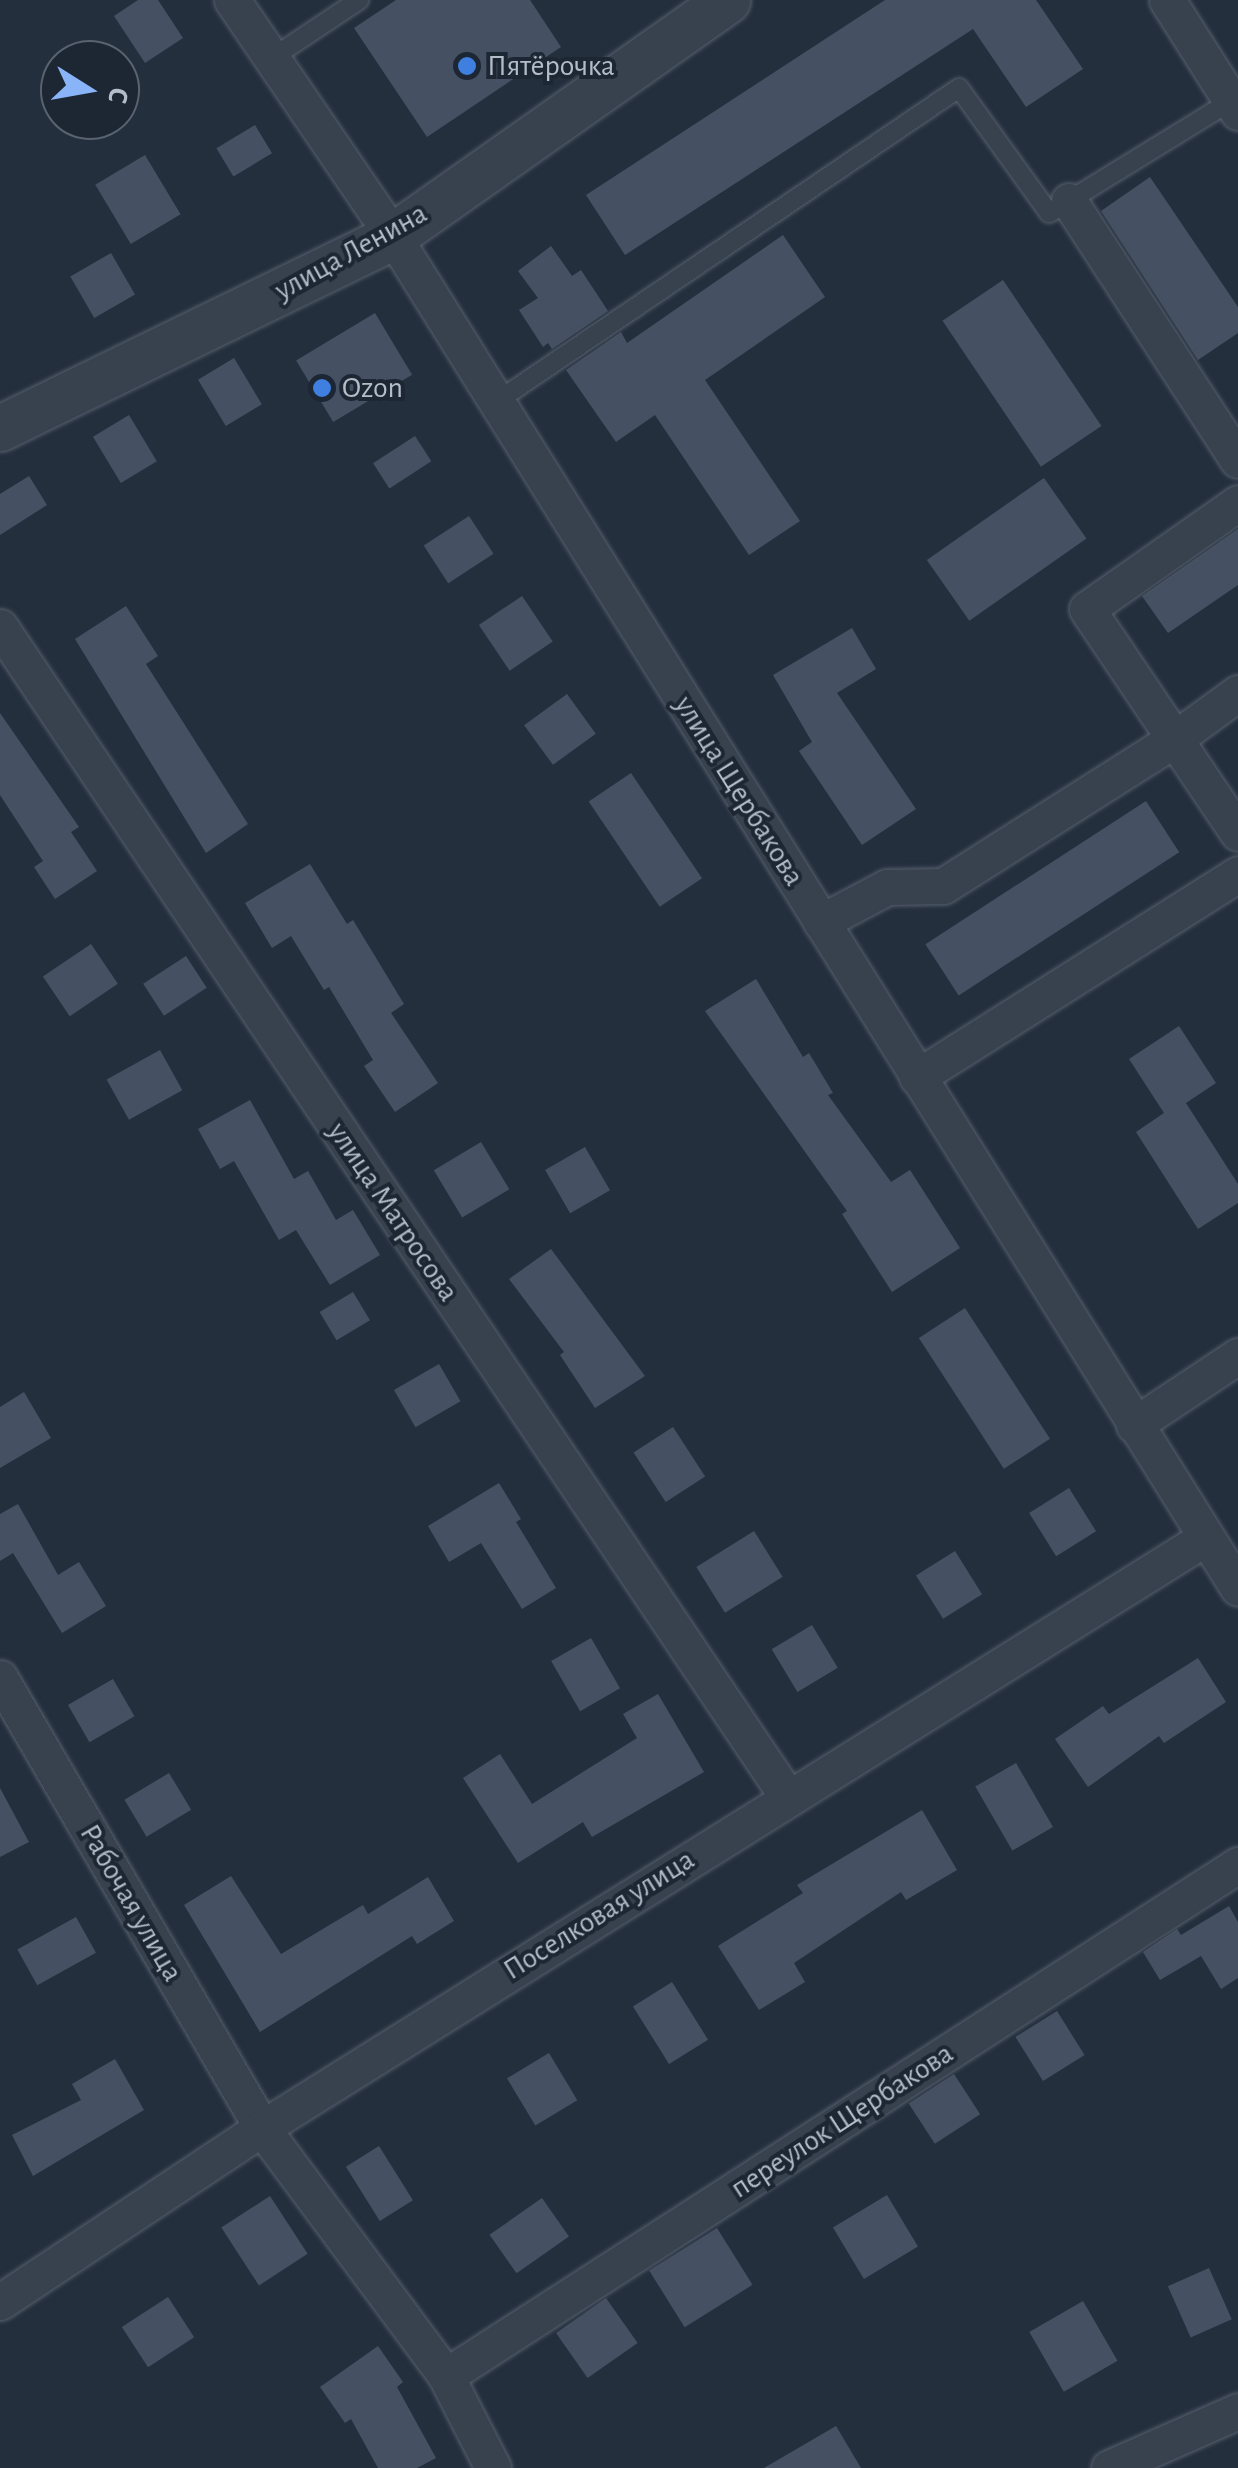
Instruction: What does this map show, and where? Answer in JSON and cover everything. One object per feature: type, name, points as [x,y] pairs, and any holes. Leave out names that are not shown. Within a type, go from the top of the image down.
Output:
[{"type":"street","name":"улица Щербакова","points":[[232,0],[392,236],[1204,1538],[1236,1579]]},
{"type":"street","points":[[1167,0],[1235,106]]},
{"type":"street","name":"улица Ленина","points":[[0,428],[392,236],[700,12]]},
{"type":"street","points":[[1068,201],[1238,460]]},
{"type":"street","points":[[1238,503],[1087,609],[1238,834]]},
{"type":"street","name":"улица Матросова","points":[[0,627],[787,1796]]},
{"type":"street","points":[[820,922],[887,887],[943,886],[1176,738],[1238,693]]},
{"type":"street","points":[[917,1078],[1238,874]]},
{"type":"street","points":[[1134,1425],[1238,1356]]},
{"type":"street","name":"Поселковая улица","points":[[0,2302],[262,2128],[1204,1538]]},
{"type":"street","name":"Рабочая улица","points":[[0,1678],[262,2128],[446,2376],[493,2468]]},
{"type":"street","name":"переулок Щербакова","points":[[446,2376],[1238,1865]]},
{"type":"street","points":[[1109,2468],[1238,2411]]},
{"type":"lane","points":[[272,58],[360,0]]},
{"type":"lane","points":[[496,402],[959,88],[1049,213],[1235,106]]},
{"type":"building","points":[[138,0],[158,0],[183,38],[145,63],[140,55],[140,40],[130,40],[114,16]]},
{"type":"building","points":[[396,0],[530,0],[561,47],[427,137],[354,28]]},
{"type":"building","points":[[885,0],[1036,0],[1083,69],[1026,107],[973,29],[625,255],[586,195]]},
{"type":"building","points":[[255,125],[272,153],[233,176],[216,148]]},
{"type":"building","points":[[145,155],[181,214],[131,244],[95,185]]},
{"type":"building","points":[[1150,177],[1238,307],[1238,333],[1198,360],[1101,211]]},
{"type":"building","points":[[783,235],[825,297],[705,380],[800,521],[749,555],[655,415],[616,442],[566,370],[621,332],[627,343]]},
{"type":"building","points":[[551,246],[572,276],[581,270],[608,311],[552,349],[548,343],[543,347],[519,310],[538,298],[518,271]]},
{"type":"building","points":[[111,253],[135,295],[94,318],[70,276]]},
{"type":"building","points":[[1003,280],[1101,426],[1041,467],[942,321]]},
{"type":"building","points":[[375,313],[412,375],[333,422],[296,360]]},
{"type":"building","points":[[234,358],[262,404],[226,426],[198,380]]},
{"type":"building","points":[[129,415],[157,461],[121,483],[93,437]]},
{"type":"building","points":[[415,436],[431,461],[389,488],[373,463]]},
{"type":"building","points":[[29,476],[47,505],[0,535],[0,494]]},
{"type":"building","points":[[1044,478],[1086,539],[969,621],[927,560]]},
{"type":"building","points":[[469,516],[494,554],[448,583],[424,545]]},
{"type":"building","points":[[1238,529],[1238,585],[1168,633],[1142,596]]},
{"type":"building","points":[[522,596],[553,642],[510,671],[479,625]]},
{"type":"building","points":[[126,606],[158,656],[146,664],[248,824],[206,853],[75,639]]},
{"type":"building","points":[[852,628],[876,669],[837,693],[916,809],[862,845],[799,751],[812,742],[773,675]]},
{"type":"building","points":[[567,694],[596,734],[553,765],[524,725]]},
{"type":"building","points":[[0,713],[79,827],[71,832],[97,871],[55,899],[34,867],[43,861],[0,795]]},
{"type":"building","points":[[631,773],[702,878],[660,907],[589,802]]},
{"type":"building","points":[[1146,801],[1179,852],[959,995],[925,944]]},
{"type":"building","points":[[310,864],[347,924],[353,920],[404,1004],[391,1013],[438,1083],[395,1112],[364,1066],[373,1060],[329,987],[324,990],[291,936],[272,948],[245,903]]},
{"type":"building","points":[[91,944],[118,984],[70,1016],[43,976]]},
{"type":"building","points":[[186,956],[207,988],[164,1016],[143,984]]},
{"type":"building","points":[[756,979],[803,1057],[809,1053],[833,1093],[828,1095],[891,1182],[910,1170],[960,1248],[892,1292],[842,1214],[847,1211],[705,1011]]},
{"type":"building","points":[[1179,1026],[1216,1083],[1186,1103],[1238,1184],[1238,1203],[1198,1229],[1136,1132],[1164,1113],[1129,1059]]},
{"type":"building","points":[[160,1050],[182,1090],[129,1120],[107,1080]]},
{"type":"building","points":[[250,1100],[294,1179],[308,1171],[336,1220],[353,1210],[380,1255],[330,1285],[296,1230],[279,1240],[234,1161],[220,1169],[198,1129]]},
{"type":"building","points":[[481,1142],[509,1189],[462,1217],[434,1170]]},
{"type":"building","points":[[585,1147],[610,1190],[570,1213],[545,1170]]},
{"type":"building","points":[[551,1249],[645,1376],[595,1408],[560,1355],[564,1352],[509,1279]]},
{"type":"building","points":[[353,1292],[370,1320],[337,1340],[320,1312]]},
{"type":"building","points":[[965,1308],[1050,1439],[1004,1469],[919,1338]]},
{"type":"building","points":[[439,1364],[460,1401],[415,1427],[394,1390]]},
{"type":"building","points":[[24,1392],[51,1438],[0,1468],[0,1407]]},
{"type":"building","points":[[673,1427],[705,1476],[666,1502],[634,1453]]},
{"type":"building","points":[[499,1483],[521,1519],[516,1522],[556,1588],[522,1609],[481,1543],[449,1562],[428,1526]]},
{"type":"building","points":[[1069,1488],[1096,1531],[1056,1556],[1029,1513]]},
{"type":"building","points":[[18,1504],[58,1575],[79,1562],[106,1606],[62,1633],[13,1553],[0,1561],[0,1514]]},
{"type":"building","points":[[754,1531],[783,1577],[725,1613],[696,1567]]},
{"type":"building","points":[[955,1551],[982,1594],[943,1619],[916,1575]]},
{"type":"building","points":[[812,1625],[838,1668],[797,1692],[772,1649]]},
{"type":"building","points":[[591,1638],[620,1688],[580,1711],[551,1661]]},
{"type":"building","points":[[1198,1658],[1226,1702],[1164,1743],[1159,1736],[1088,1787],[1055,1739],[1103,1706],[1109,1714]]},
{"type":"building","points":[[113,1679],[134,1716],[89,1742],[68,1705]]},
{"type":"building","points":[[658,1694],[704,1772],[592,1837],[583,1822],[518,1863],[463,1778],[500,1754],[532,1804],[637,1738],[623,1714]]},
{"type":"building","points":[[1016,1763],[1053,1827],[1012,1851],[975,1786]]},
{"type":"building","points":[[169,1773],[191,1810],[147,1837],[124,1800]]},
{"type":"building","points":[[0,1788],[29,1842],[0,1857]]},
{"type":"building","points":[[922,1810],[957,1870],[906,1900],[901,1892],[794,1963],[805,1982],[759,2010],[718,1946],[803,1893],[797,1885]]},
{"type":"building","points":[[231,1876],[281,1954],[363,1905],[368,1914],[428,1877],[454,1921],[417,1944],[412,1936],[260,2032],[184,1905]]},
{"type":"building","points":[[1229,1906],[1238,1922],[1238,1978],[1221,1989],[1201,1956],[1160,1980],[1143,1952],[1177,1929],[1181,1935]]},
{"type":"building","points":[[76,1917],[96,1953],[37,1985],[17,1949]]},
{"type":"building","points":[[672,1982],[708,2040],[669,2064],[633,2006]]},
{"type":"building","points":[[1057,2011],[1085,2055],[1043,2081],[1015,2037]]},
{"type":"building","points":[[549,2053],[577,2100],[535,2125],[507,2078]]},
{"type":"building","points":[[115,2059],[144,2110],[33,2176],[12,2135],[81,2100],[72,2084]]},
{"type":"building","points":[[954,2074],[980,2114],[935,2144],[909,2103]]},
{"type":"building","points":[[379,2146],[413,2200],[380,2221],[346,2167]]},
{"type":"building","points":[[887,2195],[918,2246],[864,2279],[833,2227]]},
{"type":"building","points":[[270,2196],[308,2254],[259,2285],[221,2228]]},
{"type":"building","points":[[542,2198],[569,2237],[517,2273],[490,2235]]},
{"type":"building","points":[[717,2228],[753,2285],[685,2327],[649,2270]]},
{"type":"building","points":[[1209,2268],[1232,2319],[1191,2337],[1168,2286]]},
{"type":"building","points":[[168,2297],[194,2337],[148,2367],[122,2327]]},
{"type":"building","points":[[606,2298],[638,2343],[588,2378],[556,2333]]},
{"type":"building","points":[[1083,2301],[1118,2361],[1064,2392],[1029,2332]]},
{"type":"building","points":[[378,2346],[403,2382],[397,2387],[436,2458],[417,2468],[378,2468],[351,2419],[345,2423],[320,2387]]},
{"type":"building","points":[[836,2426],[861,2468],[764,2468]]},
{"type":"place","name":"Пятёрочка","points":[[467,66]]},
{"type":"place","name":"Ozon","points":[[322,388]]}]
